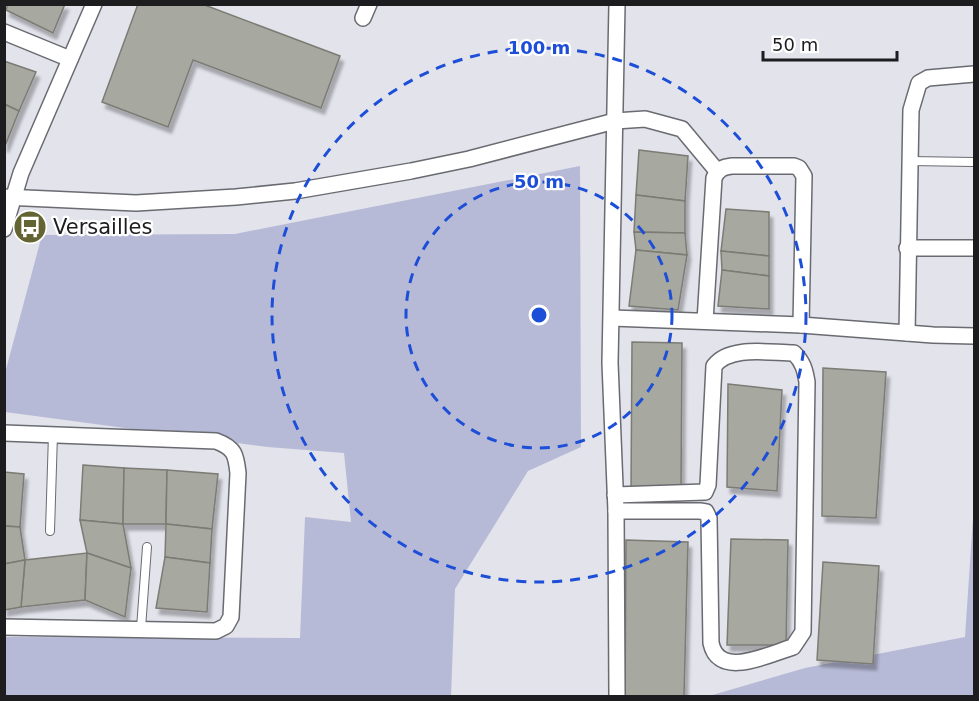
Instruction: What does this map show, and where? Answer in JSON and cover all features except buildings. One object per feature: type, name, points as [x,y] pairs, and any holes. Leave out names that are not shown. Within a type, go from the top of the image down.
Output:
[{"type":"street","points":[[4,229],[9,196],[94,4]]},
{"type":"street","points":[[617,4],[610,363],[616,511],[617,696]]},
{"type":"street","points":[[4,32],[70,59]]},
{"type":"street","points":[[907,333],[911,110],[919,83],[928,78],[975,74]]},
{"type":"street","points":[[9,196],[85,202],[146,202],[295,191],[446,164],[615,121],[645,119],[682,129],[717,171]]},
{"type":"street","points":[[705,321],[714,178],[717,171],[723,167],[732,166],[794,166],[799,168],[804,176],[801,325]]},
{"type":"street","points":[[907,248],[975,248]]},
{"type":"street","points":[[612,318],[801,325],[975,336]]},
{"type":"street","points":[[615,495],[705,492],[708,485],[714,366],[720,358],[742,353],[794,352],[801,359],[807,382],[803,632],[793,647],[738,663],[722,661],[713,654],[711,643],[709,518],[706,513],[700,511],[616,511]]},
{"type":"street","points":[[4,433],[216,441],[227,445],[233,451],[238,473],[231,617],[225,626],[216,631],[4,627]]},
{"type":"lane","points":[[910,161],[975,162]]},
{"type":"lane","points":[[50,531],[53,434]]},
{"type":"lane","points":[[141,628],[147,547]]},
{"type":"shaded area","points":[[580,166],[581,447],[528,471],[455,589],[451,696],[5,696],[5,637],[300,638],[305,517],[351,522],[344,453],[268,447],[5,412],[5,373],[42,235],[235,234]]},
{"type":"shaded area","points":[[974,503],[974,696],[709,696],[805,668],[965,637]]},
{"type":"place","name":"Versailles","points":[[30,227]]}]
